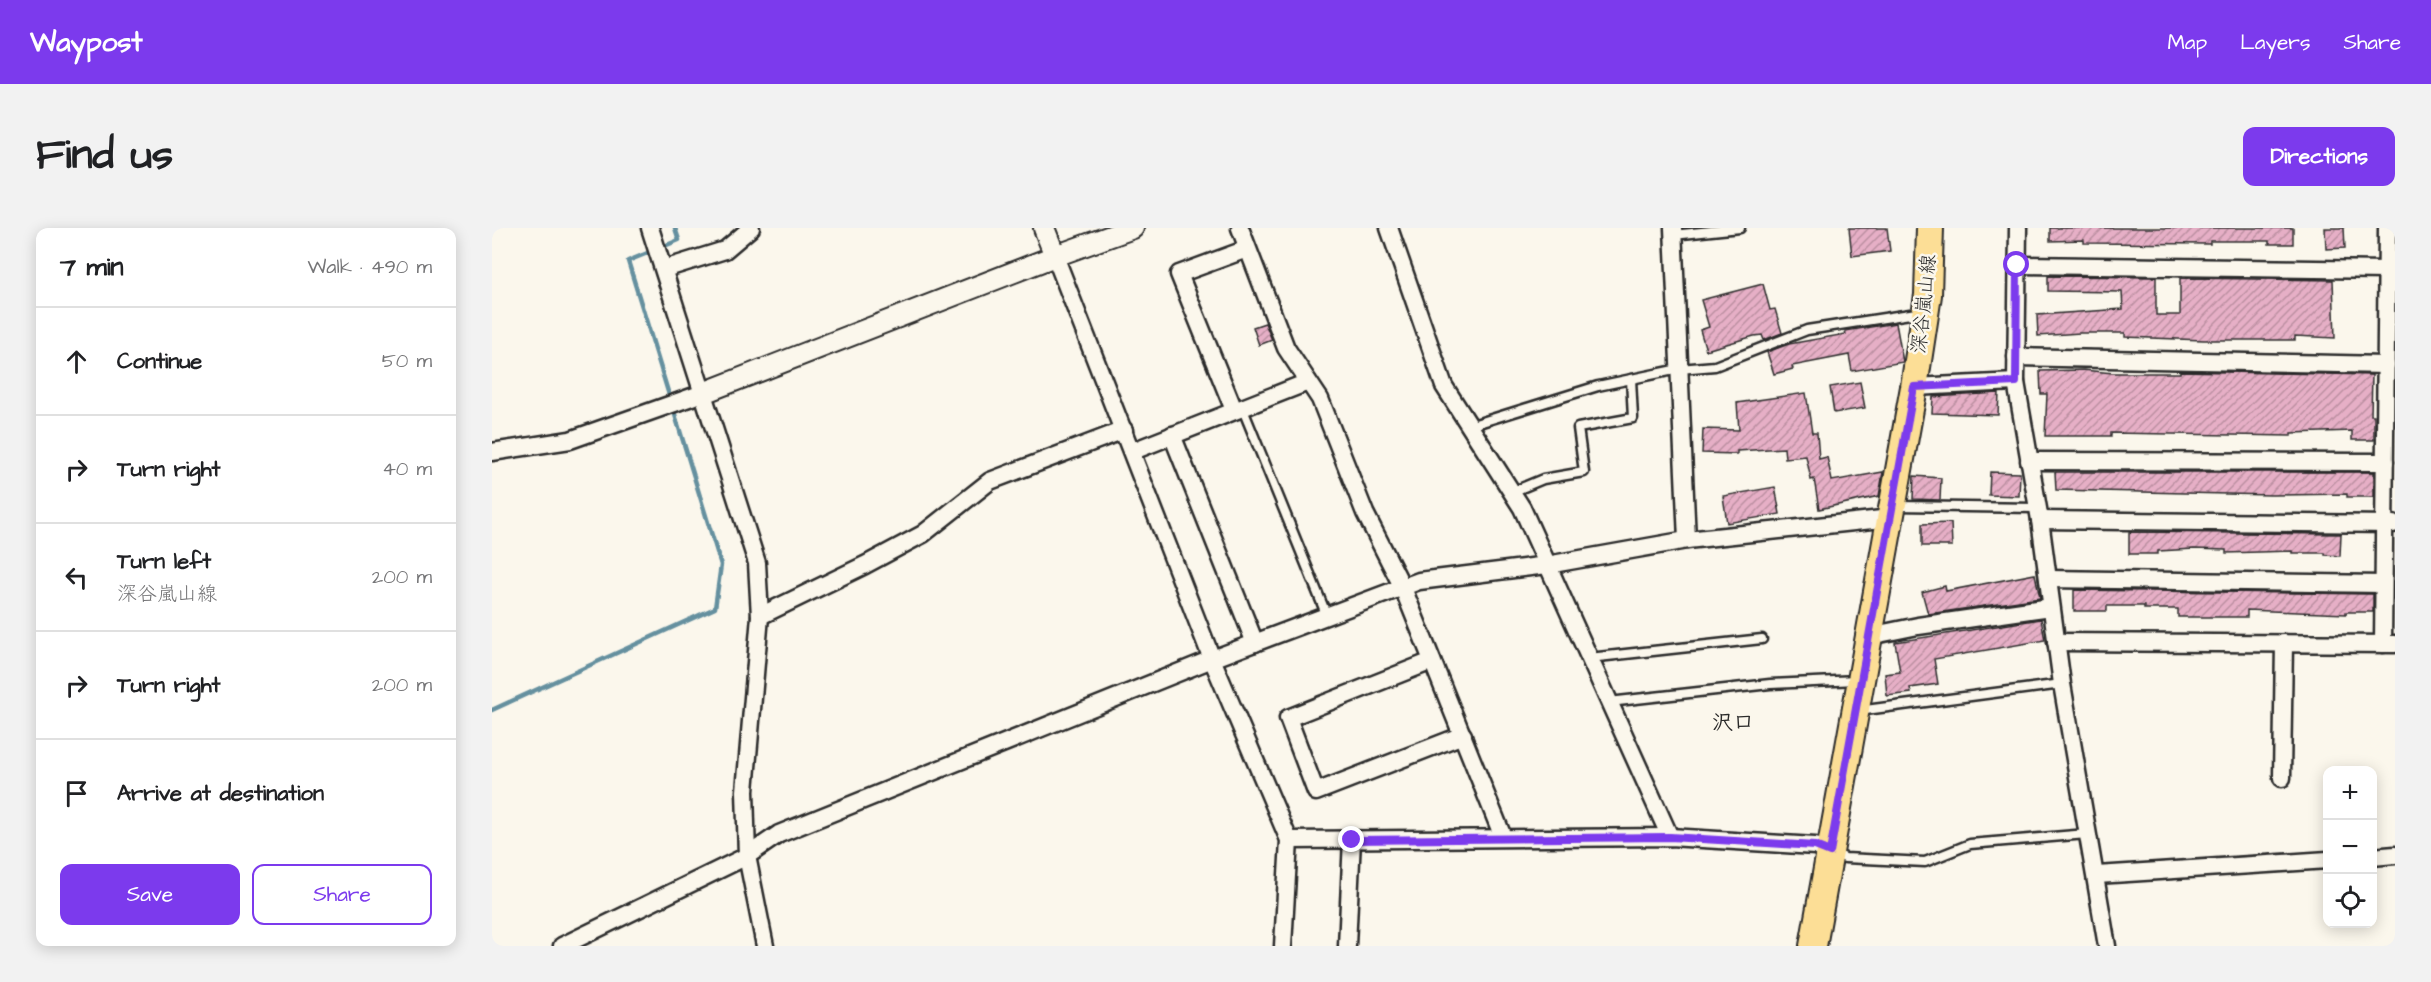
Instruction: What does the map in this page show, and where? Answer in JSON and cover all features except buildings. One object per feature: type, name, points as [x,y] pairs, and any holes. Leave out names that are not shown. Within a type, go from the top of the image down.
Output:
[{"type":"main road","name":"深谷嵐山線","points":[[1813,946],[1914,387],[1928,295],[1930,228]]},
{"type":"street","points":[[650,228],[757,563],[760,616],[745,790],[747,856],[765,946]]},
{"type":"street","points":[[664,269],[725,250],[752,228]]},
{"type":"street","points":[[1044,228],[1133,451],[1212,659],[1289,840],[1283,946]]},
{"type":"street","points":[[492,452],[570,440],[703,393],[1132,228]]},
{"type":"street","points":[[1240,228],[1286,348],[1320,399],[1365,513],[1402,588],[1503,837]]},
{"type":"street","points":[[1389,228],[1444,386],[1522,508],[1670,837]]},
{"type":"street","points":[[2018,228],[2016,382],[2039,514],[2062,684],[2108,946]]},
{"type":"street","points":[[2056,642],[2389,644],[2383,584],[2390,524],[2385,462],[2387,228]]},
{"type":"street","points":[[1673,232],[1687,540]]},
{"type":"street","points":[[1238,409],[1179,274],[1247,249]]},
{"type":"street","points":[[2017,265],[2386,270]]},
{"type":"street","points":[[2016,357],[2386,365]]},
{"type":"street","points":[[1133,451],[1308,382]]},
{"type":"street","points":[[1914,387],[2016,382]]},
{"type":"street","points":[[760,616],[865,565],[922,534],[990,481],[1124,430]]},
{"type":"street","points":[[1172,435],[1255,643]]},
{"type":"street","points":[[2029,460],[2385,462]]},
{"type":"street","points":[[571,944],[747,856],[779,834],[1212,659],[1419,581],[1547,565],[1687,540],[1892,512]]},
{"type":"street","points":[[2039,514],[2390,524]]},
{"type":"street","points":[[2048,579],[2383,584]]},
{"type":"street","points":[[1869,636],[1918,626],[2051,607]]},
{"type":"street","points":[[2282,778],[2284,643]]},
{"type":"street","points":[[1432,661],[1288,718],[1316,792],[1463,735]]},
{"type":"street","points":[[1289,840],[1670,837],[1815,846],[1830,852]]},
{"type":"street","points":[[1347,946],[1352,840]]},
{"type":"street","points":[[2377,857],[2395,855]]},
{"type":"street","points":[[2097,875],[2323,860]]},
{"type":"lane","points":[[1673,232],[1740,228]]},
{"type":"lane","points":[[1469,426],[1598,386],[1679,369],[1715,366],[1807,330],[1926,312]]},
{"type":"lane","points":[[1512,492],[1543,479],[1584,472],[1578,428],[1633,418],[1630,379]]},
{"type":"lane","points":[[1238,409],[1327,616]]},
{"type":"lane","points":[[1892,512],[2039,514]]},
{"type":"lane","points":[[1589,658],[1762,639]]},
{"type":"lane","points":[[1609,702],[1770,684],[1861,680]]},
{"type":"lane","points":[[1855,711],[2062,684]]},
{"type":"lane","points":[[1830,852],[1845,858],[1925,862],[1970,844],[2087,834]]},
{"type":"waterway","points":[[492,710],[715,608],[721,565],[628,261],[679,240],[675,228]]},
{"type":"district","name":"沢口","points":[[1733,722]]},
{"type":"route","points":[[1352,840],[1670,837],[1815,846],[1830,852],[1914,387],[2016,382],[2017,265]]}]
